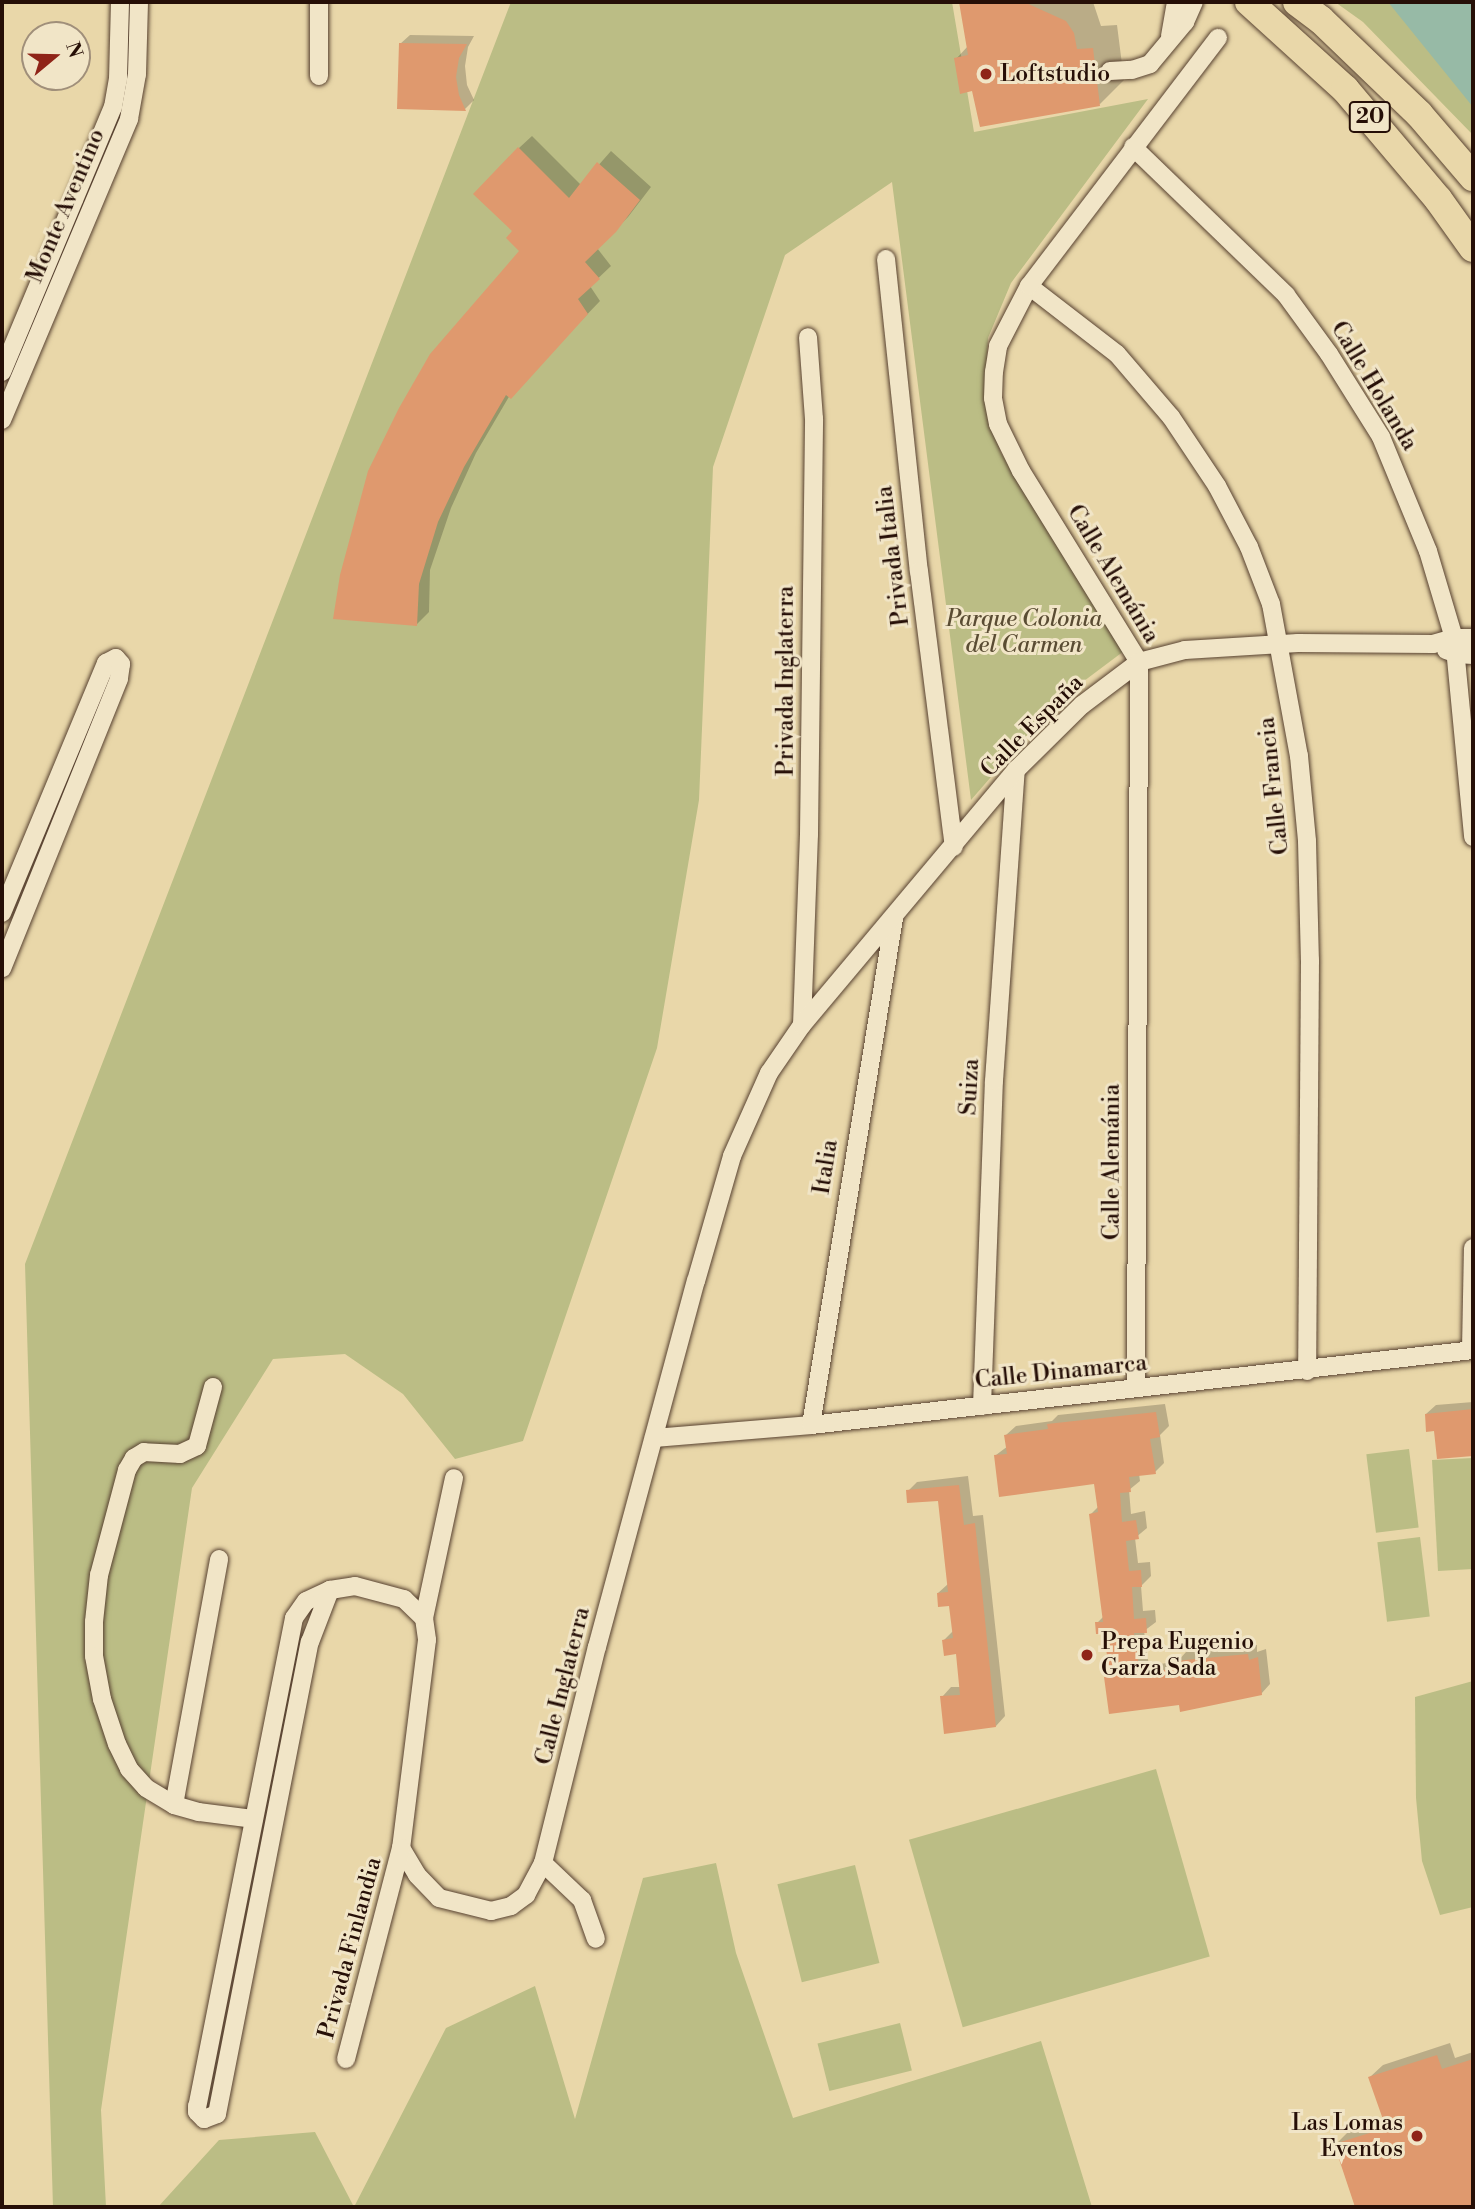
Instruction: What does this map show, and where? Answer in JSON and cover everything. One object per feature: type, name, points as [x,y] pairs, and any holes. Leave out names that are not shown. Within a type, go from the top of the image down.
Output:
[{"type":"main road","name":"20","points":[[1249,2],[1345,89],[1438,199],[1473,248]]},
{"type":"main road","name":"20","points":[[1297,2],[1321,20],[1419,114],[1473,177]]},
{"type":"street","name":"Monte Aventino","points":[[2,372],[113,107],[118,79],[120,2]]},
{"type":"street","name":"Monte Aventino","points":[[2,420],[129,119],[137,74],[139,2]]},
{"type":"street","points":[[319,2],[319,76]]},
{"type":"street","points":[[1166,47],[1176,2]]},
{"type":"street","points":[[1110,71],[1144,67],[1166,47],[1185,22],[1194,2]]},
{"type":"street","name":"Calle Alemánia","points":[[1136,1388],[1139,662],[1021,471],[998,424],[993,398],[998,346],[1029,286],[1218,38]]},
{"type":"street","name":"Calle Holanda","points":[[1133,147],[1286,295],[1329,354],[1381,437],[1401,481],[1461,649],[1473,837]]},
{"type":"street","name":"Privada Italia","points":[[886,259],[919,571],[954,847]]},
{"type":"street","name":"Calle Francia","points":[[1029,286],[1117,354],[1171,418],[1217,486],[1249,547],[1272,604],[1299,756],[1307,841],[1310,960],[1307,1371]]},
{"type":"street","name":"Privada Inglaterra","points":[[802,1025],[809,834],[814,419],[808,337]]},
{"type":"street","name":"Calle España","points":[[802,1025],[1016,770],[1082,705],[1139,662],[1185,650],[1278,644],[1433,644],[1461,649],[1473,638]]},
{"type":"street","points":[[2,913],[106,663],[116,658],[121,664],[119,678],[2,968]]},
{"type":"street","name":"Suiza","points":[[982,1406],[994,1082],[1016,770]]},
{"type":"street","name":"Italia","points":[[811,1425],[894,918]]},
{"type":"street","name":"Calle Inglaterra","points":[[401,1848],[417,1875],[439,1898],[491,1911],[511,1906],[526,1895],[543,1863],[597,1647],[732,1156],[769,1073],[802,1025]]},
{"type":"street","points":[[1472,1350],[1473,1248]]},
{"type":"street","name":"Calle Dinamarca","points":[[654,1438],[811,1425],[1307,1371],[1472,1350]]},
{"type":"street","points":[[213,1387],[197,1446],[180,1454],[144,1452],[134,1458],[127,1471],[108,1532],[94,1622],[94,1656],[102,1699],[117,1744],[129,1769],[146,1788],[174,1805],[199,1812],[254,1819]]},
{"type":"street","points":[[401,1848],[427,1640],[424,1618],[454,1478]]},
{"type":"street","points":[[174,1805],[219,1559]]},
{"type":"street","points":[[330,1590],[310,1642],[217,2114],[204,2119],[197,2106],[294,1618],[306,1601],[330,1590],[355,1586],[404,1599],[424,1618]]},
{"type":"street","name":"Privada Finlandia","points":[[346,2060],[401,1848]]},
{"type":"street","points":[[543,1863],[582,1900],[596,1939]]},
{"type":"green space","name":"Parque Colonia del Carmen","points":[[511,2],[952,2],[974,132],[1148,99],[1011,283],[988,338],[985,402],[1001,453],[1124,651],[1056,702],[971,800],[892,182],[785,255],[713,467],[699,800],[657,1048],[523,1441],[455,1459],[403,1394],[345,1354],[273,1359],[192,1488],[101,2110],[106,2207],[53,2207],[25,1264]]},
{"type":"green space","points":[[1335,2],[1473,2],[1473,135],[1363,22]]},
{"type":"green space","points":[[1409,1449],[1419,1527],[1376,1533],[1366,1454]]},
{"type":"green space","points":[[1473,1458],[1473,1569],[1438,1571],[1432,1460]]},
{"type":"green space","points":[[1420,1537],[1430,1616],[1387,1622],[1377,1542]]},
{"type":"green space","points":[[1473,1681],[1473,1907],[1440,1915],[1422,1861],[1416,1798],[1415,1697]]},
{"type":"green space","points":[[1156,1769],[1210,1956],[963,2027],[909,1840]]},
{"type":"green space","points":[[716,1863],[736,1953],[793,2118],[1041,2041],[1092,2207],[354,2207],[446,2028],[535,1986],[575,2119],[643,1878]]},
{"type":"green space","points":[[855,1865],[879,1963],[802,1982],[777,1884]]},
{"type":"green space","points":[[900,2023],[912,2071],[829,2091],[818,2044]]},
{"type":"green space","points":[[315,2132],[354,2207],[158,2207],[219,2140]]},
{"type":"shaded area","points":[[1388,2],[1473,2],[1473,107]]},
{"type":"building","points":[[959,2],[1024,2],[1066,21],[1074,33],[1077,49],[1093,48],[1100,106],[980,127],[972,91],[960,94],[954,58],[968,55]]},
{"type":"building","points":[[399,43],[467,44],[459,58],[456,77],[459,95],[466,111],[397,109]]},
{"type":"building","points":[[518,147],[569,198],[597,162],[640,200],[616,232],[585,262],[600,279],[578,299],[588,314],[511,399],[506,395],[464,467],[438,522],[419,584],[417,626],[333,619],[340,575],[368,471],[399,408],[430,354],[519,251],[506,238],[512,231],[473,194]]},
{"type":"building","points":[[1473,1409],[1473,1456],[1437,1459],[1434,1431],[1426,1432],[1425,1414]]},
{"type":"building","points":[[1156,1412],[1160,1437],[1150,1439],[1156,1474],[1129,1477],[1131,1492],[1120,1493],[1122,1522],[1136,1520],[1139,1539],[1126,1541],[1129,1571],[1141,1570],[1142,1587],[1132,1587],[1134,1619],[1146,1618],[1147,1633],[1134,1633],[1140,1674],[1176,1668],[1175,1661],[1248,1654],[1249,1660],[1258,1657],[1262,1695],[1180,1712],[1179,1705],[1109,1714],[1104,1677],[1110,1677],[1104,1634],[1096,1634],[1095,1622],[1103,1622],[1089,1514],[1098,1512],[1094,1484],[999,1497],[994,1455],[1007,1454],[1004,1435],[1048,1429],[1047,1424]]},
{"type":"building","points":[[959,1485],[964,1525],[975,1523],[996,1727],[944,1734],[940,1696],[960,1695],[956,1654],[944,1656],[942,1640],[953,1638],[949,1606],[938,1607],[937,1593],[948,1592],[938,1501],[907,1503],[906,1490]]},
{"type":"building","name":"Las Lomas Eventos","points":[[1437,2055],[1442,2069],[1473,2059],[1473,2207],[1355,2207],[1334,2144],[1386,2128],[1368,2077]]},
{"type":"place","name":"Loftstudio","points":[[986,74]]},
{"type":"place","name":"Prepa Eugenio Garza Sada","points":[[1087,1655]]},
{"type":"place","name":"Las Lomas Eventos","points":[[1417,2136]]}]
